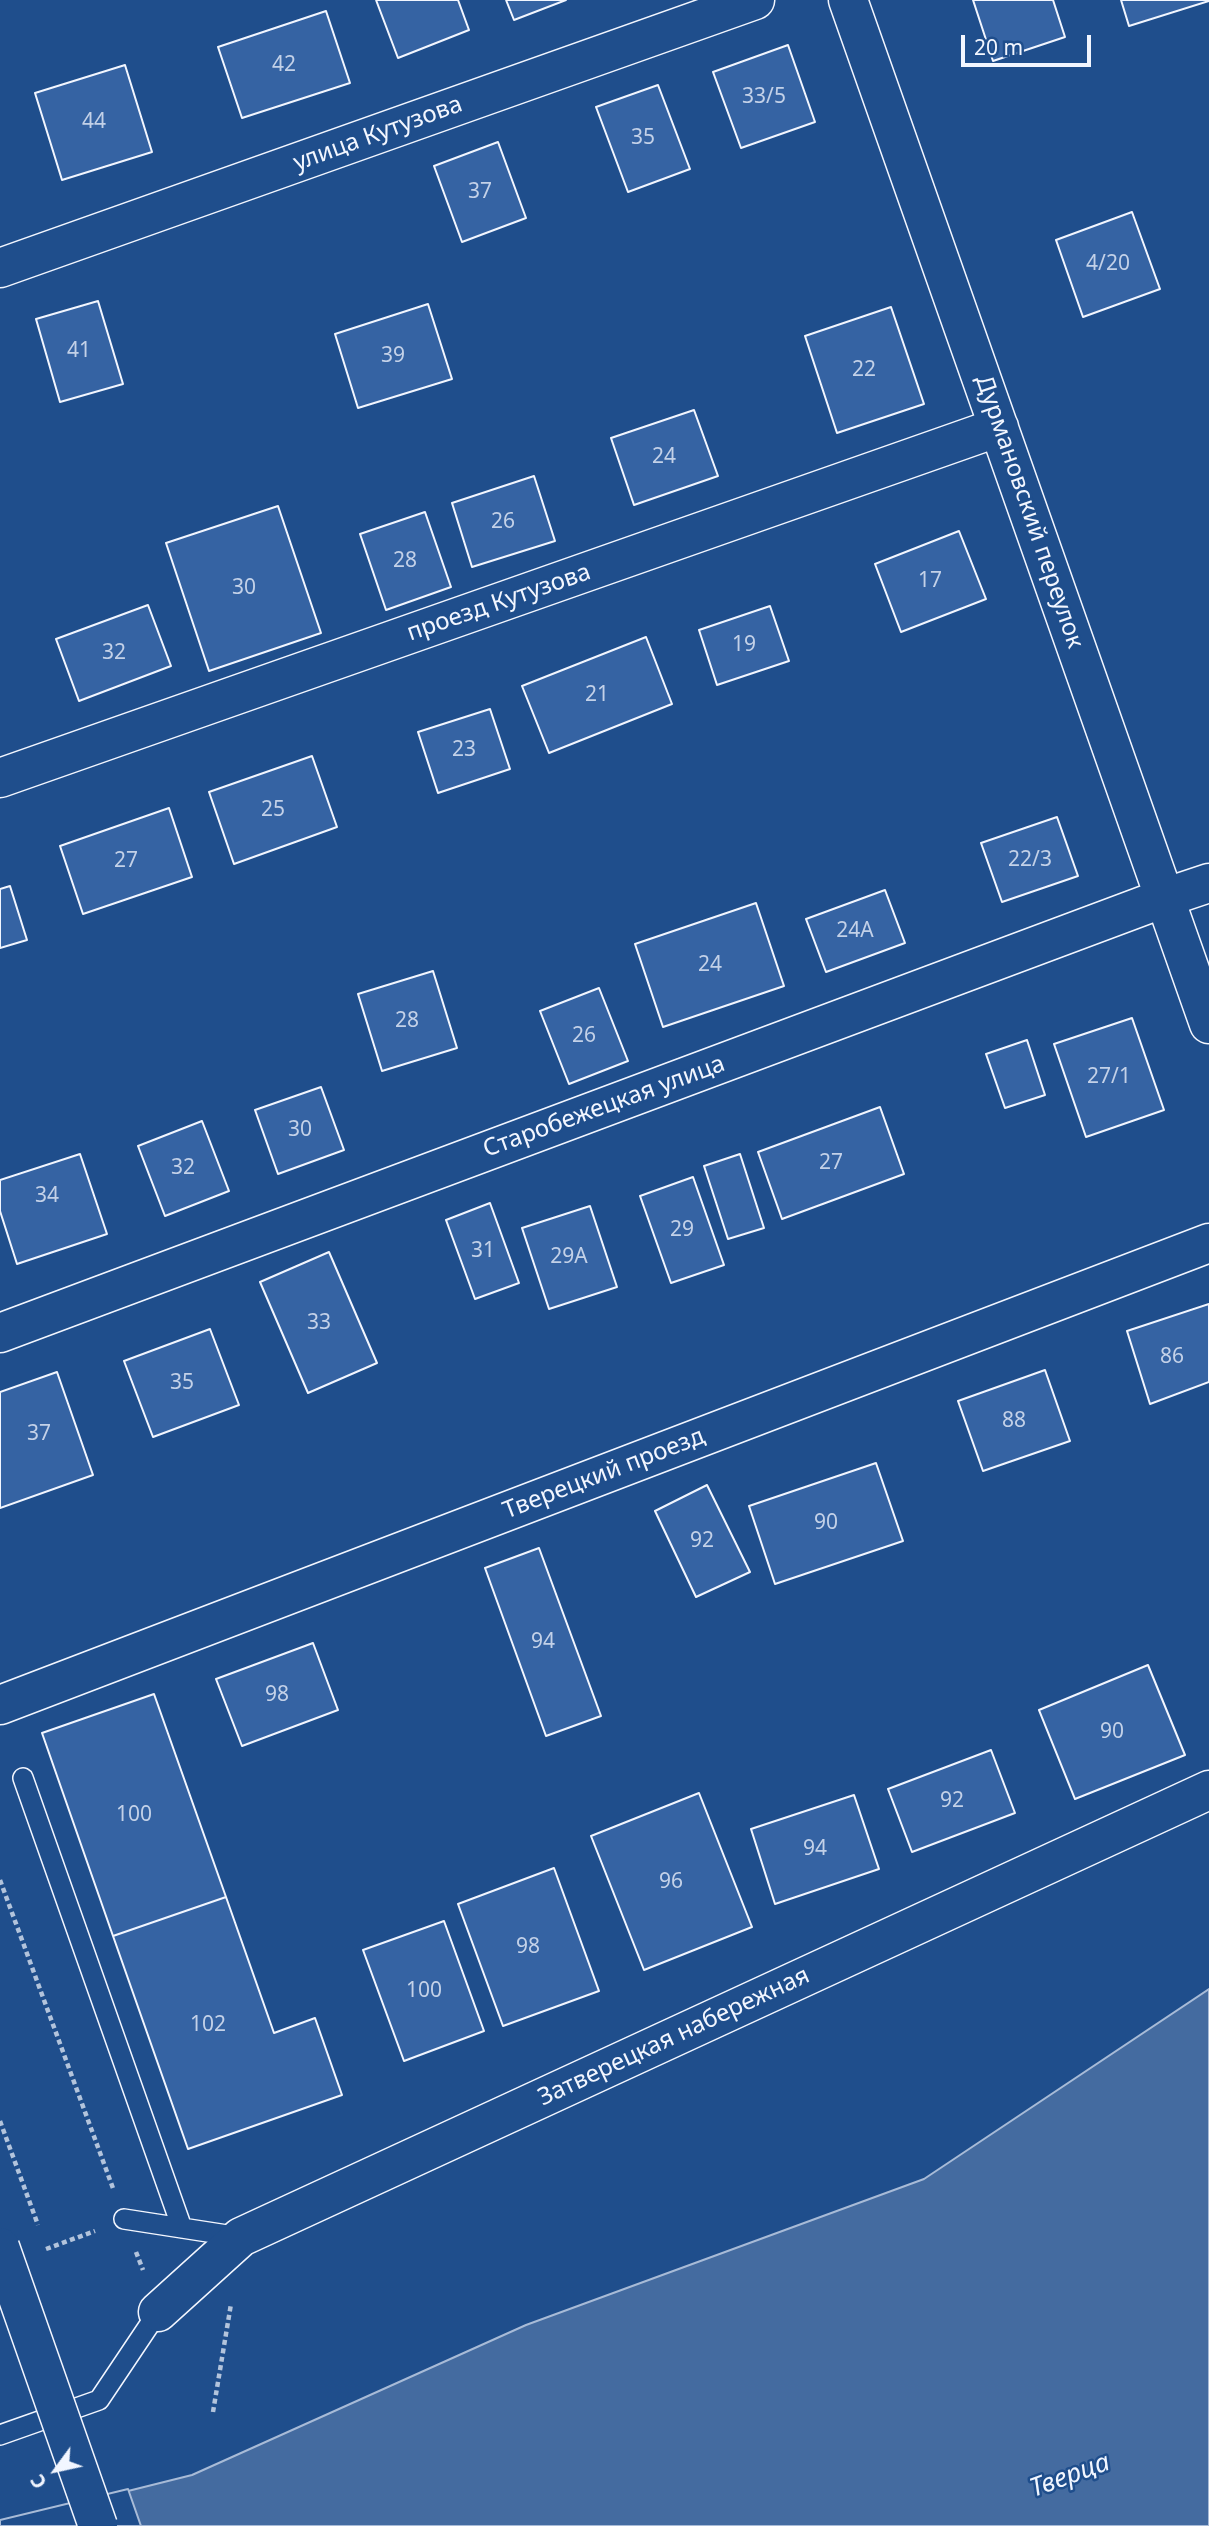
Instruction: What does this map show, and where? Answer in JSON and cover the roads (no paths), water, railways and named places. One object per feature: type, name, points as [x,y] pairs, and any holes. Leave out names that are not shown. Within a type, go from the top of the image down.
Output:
[{"type":"street","name":"улица Кутузова","points":[[0,268],[755,0]]},
{"type":"street","name":"Дурмановский переулок","points":[[848,0],[1209,1024]]},
{"type":"street","name":"проезд Кутузова","points":[[0,778],[999,427]]},
{"type":"street","name":"Старобежецкая улица","points":[[0,1333],[1209,883]]},
{"type":"street","name":"Тверецкий проезд","points":[[0,1705],[1209,1243]]},
{"type":"street","name":"Затверецкая набережная","points":[[158,2312],[241,2237],[1209,1790]]},
{"type":"street","points":[[0,2247],[97,2526]]},
{"type":"lane","points":[[23,1778],[182,2228]]},
{"type":"lane","points":[[124,2219],[241,2237]]},
{"type":"lane","points":[[0,2435],[99,2400],[158,2312]]},
{"type":"water","name":"Тверца","points":[[1209,1989],[1209,2526],[0,2526],[0,2523],[192,2475],[526,2325],[924,2179]]}]
